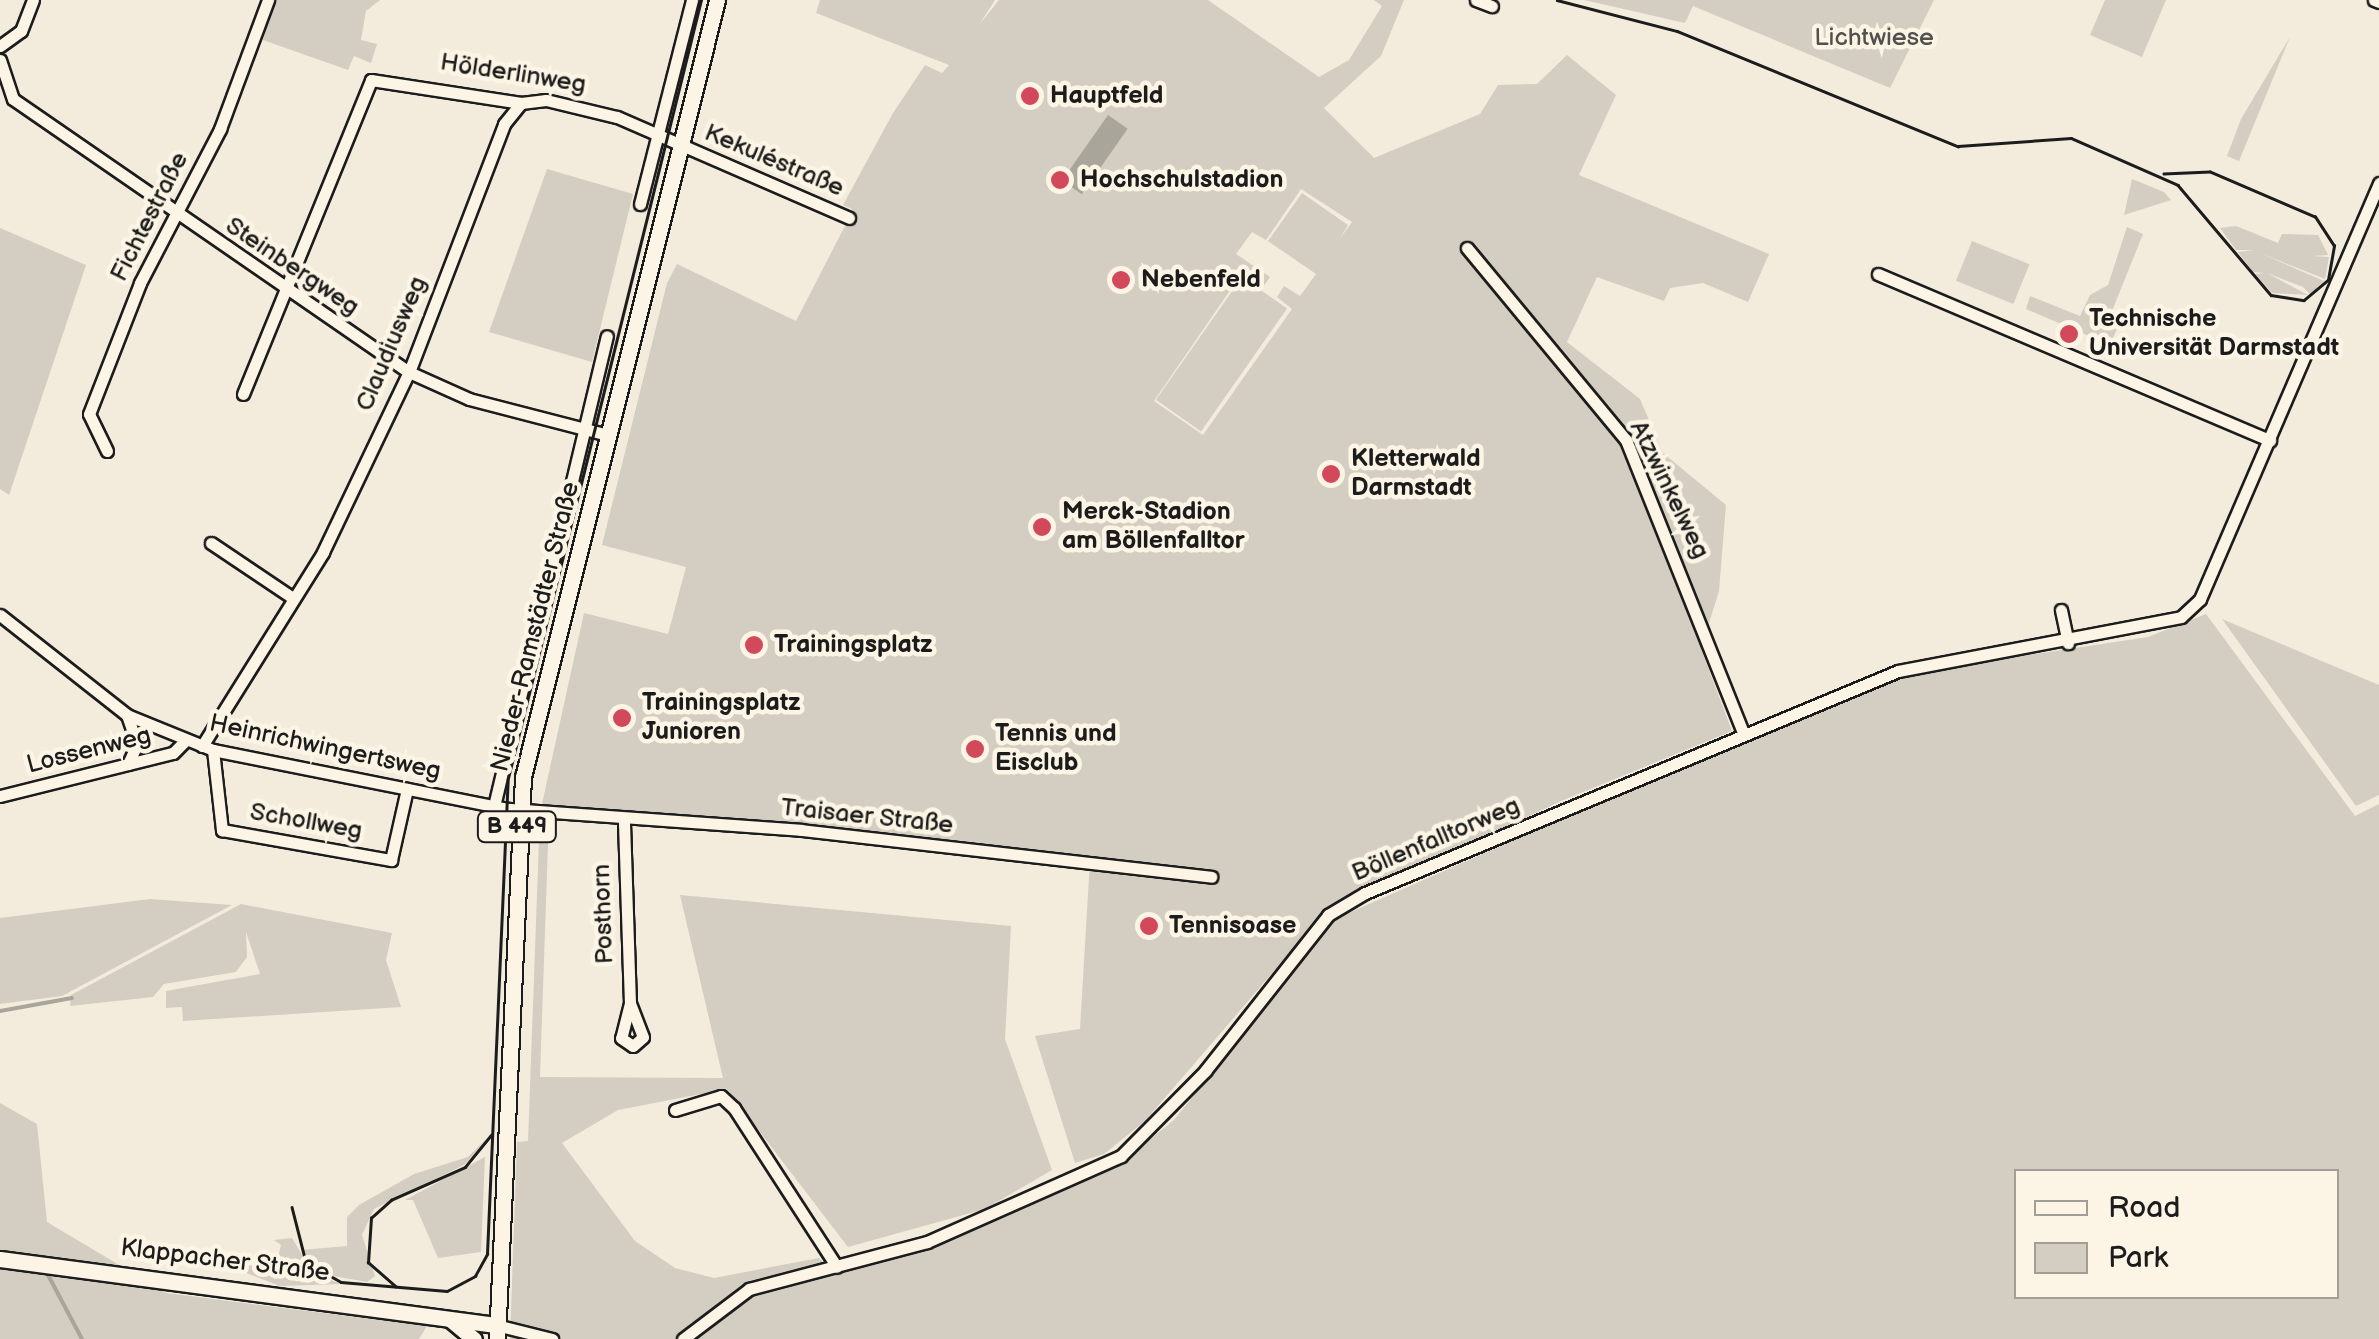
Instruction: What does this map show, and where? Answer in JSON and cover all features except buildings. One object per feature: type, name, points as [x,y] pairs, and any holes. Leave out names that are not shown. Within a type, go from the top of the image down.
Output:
[{"type":"main road","name":"Nieder-Ramstädter Straße","points":[[496,1332],[519,807],[716,0]]},
{"type":"main road","name":"Klappacher Straße","points":[[0,1259],[443,1315],[496,1332]]},
{"type":"main road","points":[[443,1315],[474,1339]]},
{"type":"street","points":[[0,46],[20,32],[33,0]]},
{"type":"street","name":"Fichtestraße","points":[[108,451],[89,414],[175,215],[220,129],[268,0]]},
{"type":"street","points":[[640,204],[692,0]]},
{"type":"street","points":[[1476,0],[1492,6]]},
{"type":"street","name":"Steinbergweg","points":[[0,60],[13,99],[175,215],[409,372],[469,398],[608,435]]},
{"type":"street","name":"Hölderlinweg","points":[[242,394],[371,80],[520,103],[579,106],[680,145]]},
{"type":"street","name":"Claudiusweg","points":[[208,748],[293,598],[409,372],[504,124],[520,103]]},
{"type":"street","name":"Kekuléstraße","points":[[680,145],[849,218]]},
{"type":"street","points":[[1878,274],[2270,440],[2379,183]]},
{"type":"street","name":"Atzwinkelweg","points":[[1467,248],[1626,440],[1743,733]]},
{"type":"street","name":"Nieder-Ramstädter Straße","points":[[494,806],[607,336]]},
{"type":"street","name":"Böllenfalltorweg","points":[[683,1339],[749,1290],[942,1236],[1120,1156],[1166,1116],[1343,904],[1743,733],[1916,665],[2168,623],[2200,599],[2270,440]]},
{"type":"street","points":[[211,543],[293,598]]},
{"type":"street","points":[[2062,610],[2068,642]]},
{"type":"street","name":"Heinrichwingertsweg","points":[[0,615],[128,715],[185,741],[407,789],[519,807]]},
{"type":"street","points":[[128,715],[137,744],[128,764]]},
{"type":"street","name":"Lossenweg","points":[[0,796],[173,753],[185,741]]},
{"type":"street","name":"Schollweg","points":[[208,748],[222,830],[391,860],[407,789]]},
{"type":"street","name":"Traisaer Straße","points":[[519,807],[624,823],[800,830],[1210,877]]},
{"type":"street","name":"Posthorn","points":[[624,823],[630,1003]]},
{"type":"street","points":[[675,1110],[721,1096],[734,1108],[838,1267]]},
{"type":"street","points":[[496,1332],[552,1339]]},
{"type":"green space","points":[[273,0],[380,0],[366,11],[361,40],[377,44],[371,63],[354,56],[348,70],[263,40]]},
{"type":"green space","points":[[820,0],[995,0],[979,25],[999,0],[1208,0],[1319,77],[1349,60],[1382,6],[1374,0],[1404,0],[1381,56],[1324,108],[1374,158],[1480,114],[1498,85],[1537,84],[1567,55],[1616,95],[1579,175],[1769,254],[1748,302],[1703,283],[1670,288],[1664,301],[1597,277],[1567,342],[1640,399],[1663,453],[1726,505],[1719,591],[1701,649],[1732,731],[1561,801],[1323,914],[1145,1121],[1104,1154],[1075,1163],[1035,1036],[1080,1029],[1090,860],[549,815],[540,1077],[723,1078],[680,895],[1011,926],[1005,1039],[1052,1170],[985,1209],[848,1247],[727,1089],[618,1110],[562,1143],[635,1241],[675,1268],[714,1278],[819,1258],[835,1275],[934,1244],[1127,1158],[1174,1120],[1335,919],[1750,736],[1915,672],[2148,637],[2206,614],[2355,816],[2379,804],[2379,1339],[510,1339],[517,1142],[528,1141],[540,813],[584,613],[668,634],[686,567],[602,545],[667,283],[677,264],[796,321],[849,218],[852,209],[843,205],[893,113],[925,65],[942,73],[949,65],[816,13]],"holes":[[[1301,189],[1352,222],[1339,240],[1348,225],[1302,193],[1268,241],[1316,274],[1300,296],[1284,286],[1277,297],[1292,309],[1203,435],[1154,401],[1242,273],[1263,287],[1270,277],[1236,254],[1252,232],[1266,240]]]},
{"type":"green space","name":"Lichtwiese","points":[[1584,0],[1934,0],[1890,88],[1693,6],[1685,23]]},
{"type":"green space","points":[[2105,0],[2166,0],[2142,57],[2090,35]]},
{"type":"green space","points":[[2290,37],[2239,161],[2227,156],[2241,119]]},
{"type":"green space","points":[[547,169],[633,194],[592,362],[489,332]]},
{"type":"green space","points":[[2132,179],[2164,192],[2171,200],[2124,215]]},
{"type":"green space","points":[[2236,226],[2278,243],[2282,234],[2318,235],[2328,255],[2312,256],[2329,257],[2325,279],[2260,253],[2324,281],[2310,294],[2303,287],[2267,273],[2308,295],[2272,293],[2255,274],[2265,273],[2253,272],[2238,252],[2254,250],[2236,250],[2220,228]]},
{"type":"green space","points":[[2127,227],[2143,234],[2108,321],[2120,322],[2110,345],[2026,309],[2030,296],[2080,316],[2090,295],[2108,285]]},
{"type":"green space","points":[[0,228],[86,265],[9,495],[0,489]]},
{"type":"green space","points":[[1972,241],[2029,264],[2013,304],[1956,281]]},
{"type":"green space","points":[[1242,277],[1287,309],[1201,431],[1156,400]]},
{"type":"green space","points":[[2222,619],[2379,685],[2379,795],[2356,806]]},
{"type":"green space","points":[[150,899],[232,905],[62,996],[0,1004],[0,918]]},
{"type":"green space","points":[[241,904],[392,933],[386,960],[401,1007],[183,1021],[182,1007],[166,1008],[166,991],[260,974],[246,932],[247,957],[236,972],[164,984],[153,997],[70,1006],[71,995]]},
{"type":"green space","points":[[0,1103],[37,1124],[47,1222],[166,1293],[427,1326],[419,1339],[0,1339]]},
{"type":"green space","points":[[487,1138],[464,1165],[374,1209],[362,1235],[375,1276],[367,1282],[328,1275],[301,1250],[347,1246],[347,1217],[359,1205],[414,1174],[468,1157]]},
{"type":"green space","points":[[485,1157],[481,1252],[438,1258],[413,1200],[405,1200]]},
{"type":"green space","points":[[292,1238],[313,1273],[341,1284],[280,1286],[246,1273],[248,1265],[275,1271],[281,1245],[274,1240]]},
{"type":"shaded area","points":[[1108,115],[1128,129],[1082,194],[1062,181]]},
{"type":"waterway","points":[[0,1011],[72,998]]},
{"type":"waterway","points":[[47,1273],[82,1339]]},
{"type":"tram line","points":[[292,1207],[306,1262],[341,1282],[447,1291],[475,1276],[487,1254],[508,778],[701,0]]},
{"type":"tram line","points":[[1557,0],[1677,31],[1958,146],[2071,138],[2178,185],[2271,295],[2304,300],[2328,280],[2334,246],[2315,217],[2210,172],[2164,174]]},
{"type":"tram line","points":[[396,1287],[368,1263],[371,1218],[391,1200],[465,1167],[491,1135]]},
{"type":"place","name":"Hauptfeld","points":[[1030,96]]},
{"type":"place","name":"Hochschulstadion","points":[[1060,180]]},
{"type":"place","name":"Nebenfeld","points":[[1121,280]]},
{"type":"place","name":"Technische Universität Darmstadt","points":[[2069,334]]},
{"type":"place","name":"Kletterwald Darmstadt","points":[[1331,474]]},
{"type":"place","name":"Merck-Stadion am Böllenfalltor","points":[[1042,527]]},
{"type":"place","name":"Trainingsplatz","points":[[754,645]]},
{"type":"place","name":"Trainingsplatz Junioren","points":[[622,718]]},
{"type":"place","name":"Tennis und Eisclub","points":[[975,749]]},
{"type":"place","name":"Tennisoase","points":[[1149,926]]}]
